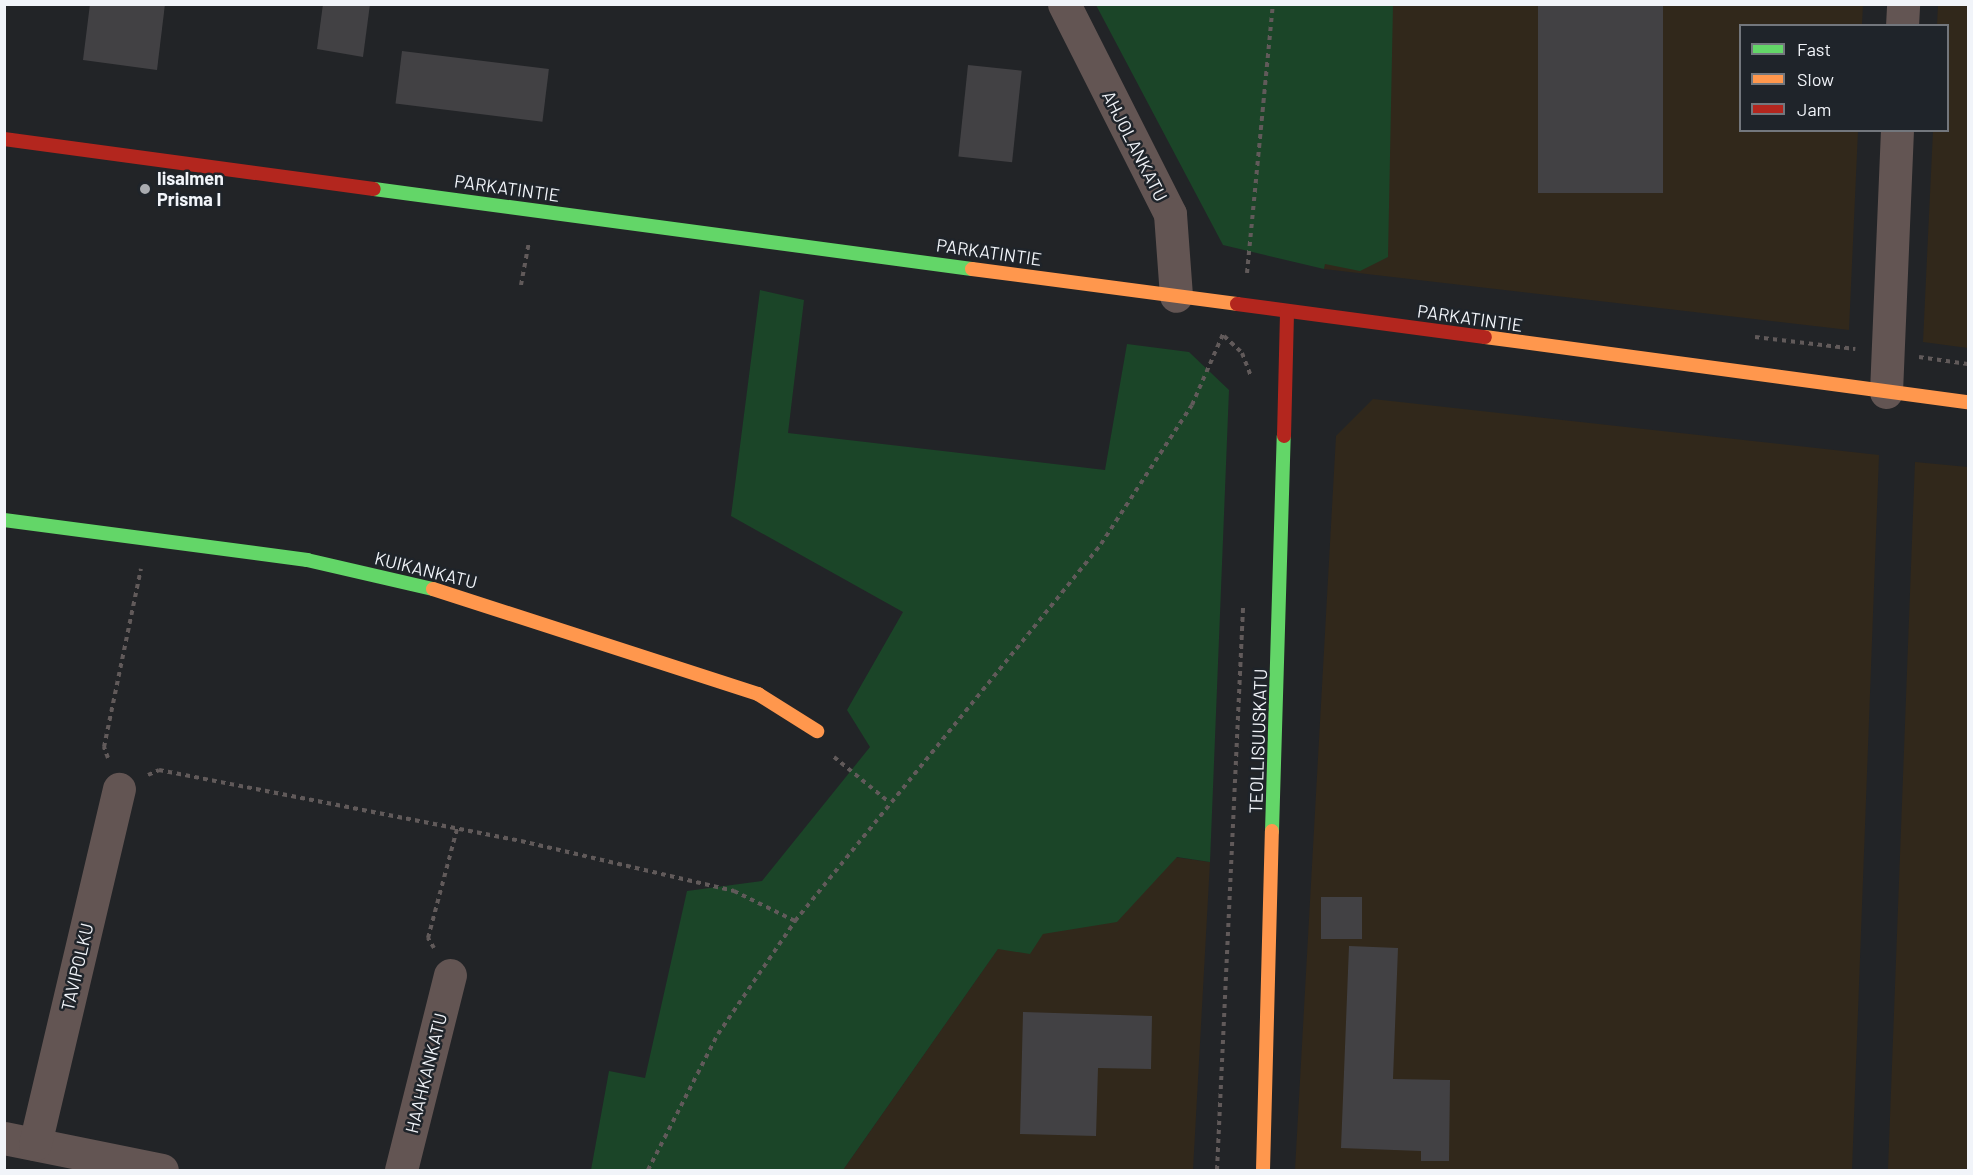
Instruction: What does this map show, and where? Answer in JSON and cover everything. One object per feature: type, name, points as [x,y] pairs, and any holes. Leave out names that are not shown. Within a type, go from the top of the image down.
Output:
[{"type":"street","name":"AHJOLANKATU","points":[[1064,4],[1170,214],[1176,296]]},
{"type":"street","points":[[1902,24],[1903,4]]},
{"type":"street","points":[[1886,392],[1897,132]]},
{"type":"street","name":"PARKATINTIE","points":[[4,139],[1968,402]]},
{"type":"street","name":"TEOLLISUUSKATU","points":[[1263,1170],[1287,312]]},
{"type":"street","name":"KUIKANKATU","points":[[4,520],[307,560],[464,596],[758,694],[817,731]]},
{"type":"street","name":"TAVIPOLKU","points":[[20,1141],[119,789]]},
{"type":"street","name":"HAAHKANKATU","points":[[401,1170],[450,975]]},
{"type":"street","points":[[20,1141],[162,1170]]},
{"type":"path","points":[[1247,276],[1273,4]]},
{"type":"path","points":[[521,285],[529,242]]},
{"type":"path","points":[[648,1170],[718,1034],[795,921],[889,802],[1101,544],[1192,405],[1223,335],[1242,353],[1255,386]]},
{"type":"path","points":[[148,539],[104,747],[119,789],[159,770],[457,829],[734,891],[795,921]]},
{"type":"path","points":[[1217,1170],[1243,599]]},
{"type":"path","points":[[817,731],[838,763],[889,802]]},
{"type":"path","points":[[450,975],[428,938],[457,829]]},
{"type":"shaded area","points":[[1329,5],[1863,5],[1862,24],[1739,24],[1739,132],[1858,132],[1849,330],[1324,269]]},
{"type":"shaded area","points":[[1938,5],[1968,5],[1968,348],[1923,342],[1933,132],[1949,132],[1949,24],[1937,24]]},
{"type":"shaded area","points":[[1373,399],[1879,455],[1852,1170],[1295,1170],[1336,436]]},
{"type":"shaded area","points":[[1915,462],[1968,467],[1968,1170],[1888,1170]]},
{"type":"shaded area","points":[[1072,843],[1210,862],[1193,1170],[843,1170]]},
{"type":"green space","points":[[1096,5],[1393,5],[1388,257],[1360,271],[1325,264],[1324,269],[1223,245]]},
{"type":"green space","points":[[760,290],[804,300],[788,433],[1105,470],[1127,344],[1189,352],[1229,390],[1210,862],[1177,857],[1117,922],[1043,934],[1030,954],[998,949],[843,1170],[591,1170],[609,1071],[645,1078],[687,891],[762,881],[870,747],[847,710],[903,612],[731,516]]},
{"type":"building","points":[[90,4],[165,4],[157,70],[83,60]]},
{"type":"building","points":[[323,4],[370,4],[363,57],[317,49]]},
{"type":"building","points":[[1538,4],[1663,4],[1663,193],[1538,193]]},
{"type":"building","points":[[402,51],[549,69],[542,122],[396,104]]},
{"type":"building","points":[[968,65],[1022,71],[1012,162],[958,156]]},
{"type":"building","points":[[1321,897],[1362,897],[1362,939],[1321,939]]},
{"type":"building","points":[[1349,946],[1398,948],[1393,1079],[1450,1080],[1449,1161],[1421,1161],[1421,1151],[1341,1148]]},
{"type":"building","points":[[1023,1012],[1152,1016],[1151,1069],[1098,1068],[1096,1136],[1020,1134]]},
{"type":"traffic: fast","points":[[374,189],[972,269]]},
{"type":"traffic: fast","points":[[1272,831],[1284,436]]},
{"type":"traffic: fast","points":[[4,520],[307,560],[433,589]]},
{"type":"traffic: slow","points":[[972,269],[1237,304]]},
{"type":"traffic: slow","points":[[1485,337],[1968,402]]},
{"type":"traffic: slow","points":[[433,589],[758,694],[817,731]]},
{"type":"traffic: slow","points":[[1263,1170],[1272,831]]},
{"type":"traffic: jam","points":[[4,139],[374,189]]},
{"type":"traffic: jam","points":[[1237,304],[1485,337]]},
{"type":"traffic: jam","points":[[1284,436],[1287,312]]},
{"type":"place","name":"Iisalmen Prisma I","points":[[145,189]]}]
